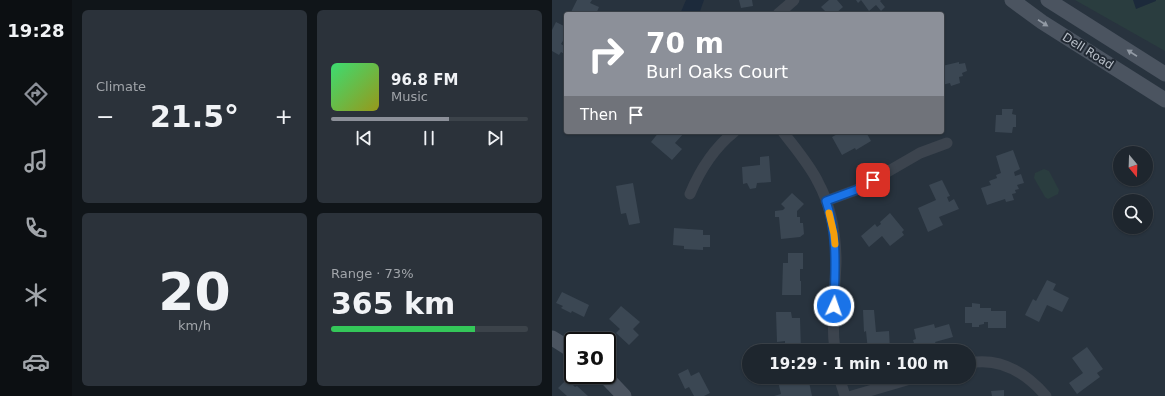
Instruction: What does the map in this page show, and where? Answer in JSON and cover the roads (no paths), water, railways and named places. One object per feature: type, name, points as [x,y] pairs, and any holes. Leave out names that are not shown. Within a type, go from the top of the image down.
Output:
[{"type":"main road","name":"Dell Road","points":[[1012,0],[1042,22],[1165,100]]},
{"type":"main road","name":"Dell Road","points":[[1048,0],[1165,74]]},
{"type":"main road","points":[[552,338],[564,345]]},
{"type":"main road","points":[[613,384],[624,396]]},
{"type":"street","points":[[780,12],[794,0]]},
{"type":"street","points":[[690,194],[698,174],[710,156],[732,134]]},
{"type":"street","points":[[784,134],[818,182],[826,201],[834,234],[836,260],[833,321],[835,344]]},
{"type":"street","points":[[826,201],[856,190],[920,153],[947,143]]},
{"type":"street","points":[[976,362],[993,362],[1009,366],[1037,385],[1046,396]]},
{"type":"street","points":[[842,384],[845,396]]},
{"type":"street","points":[[852,396],[893,384]]},
{"type":"water","points":[[686,0],[704,0],[700,12],[681,12]]},
{"type":"water","points":[[1133,0],[1156,0],[1156,1],[1136,9]]}]
